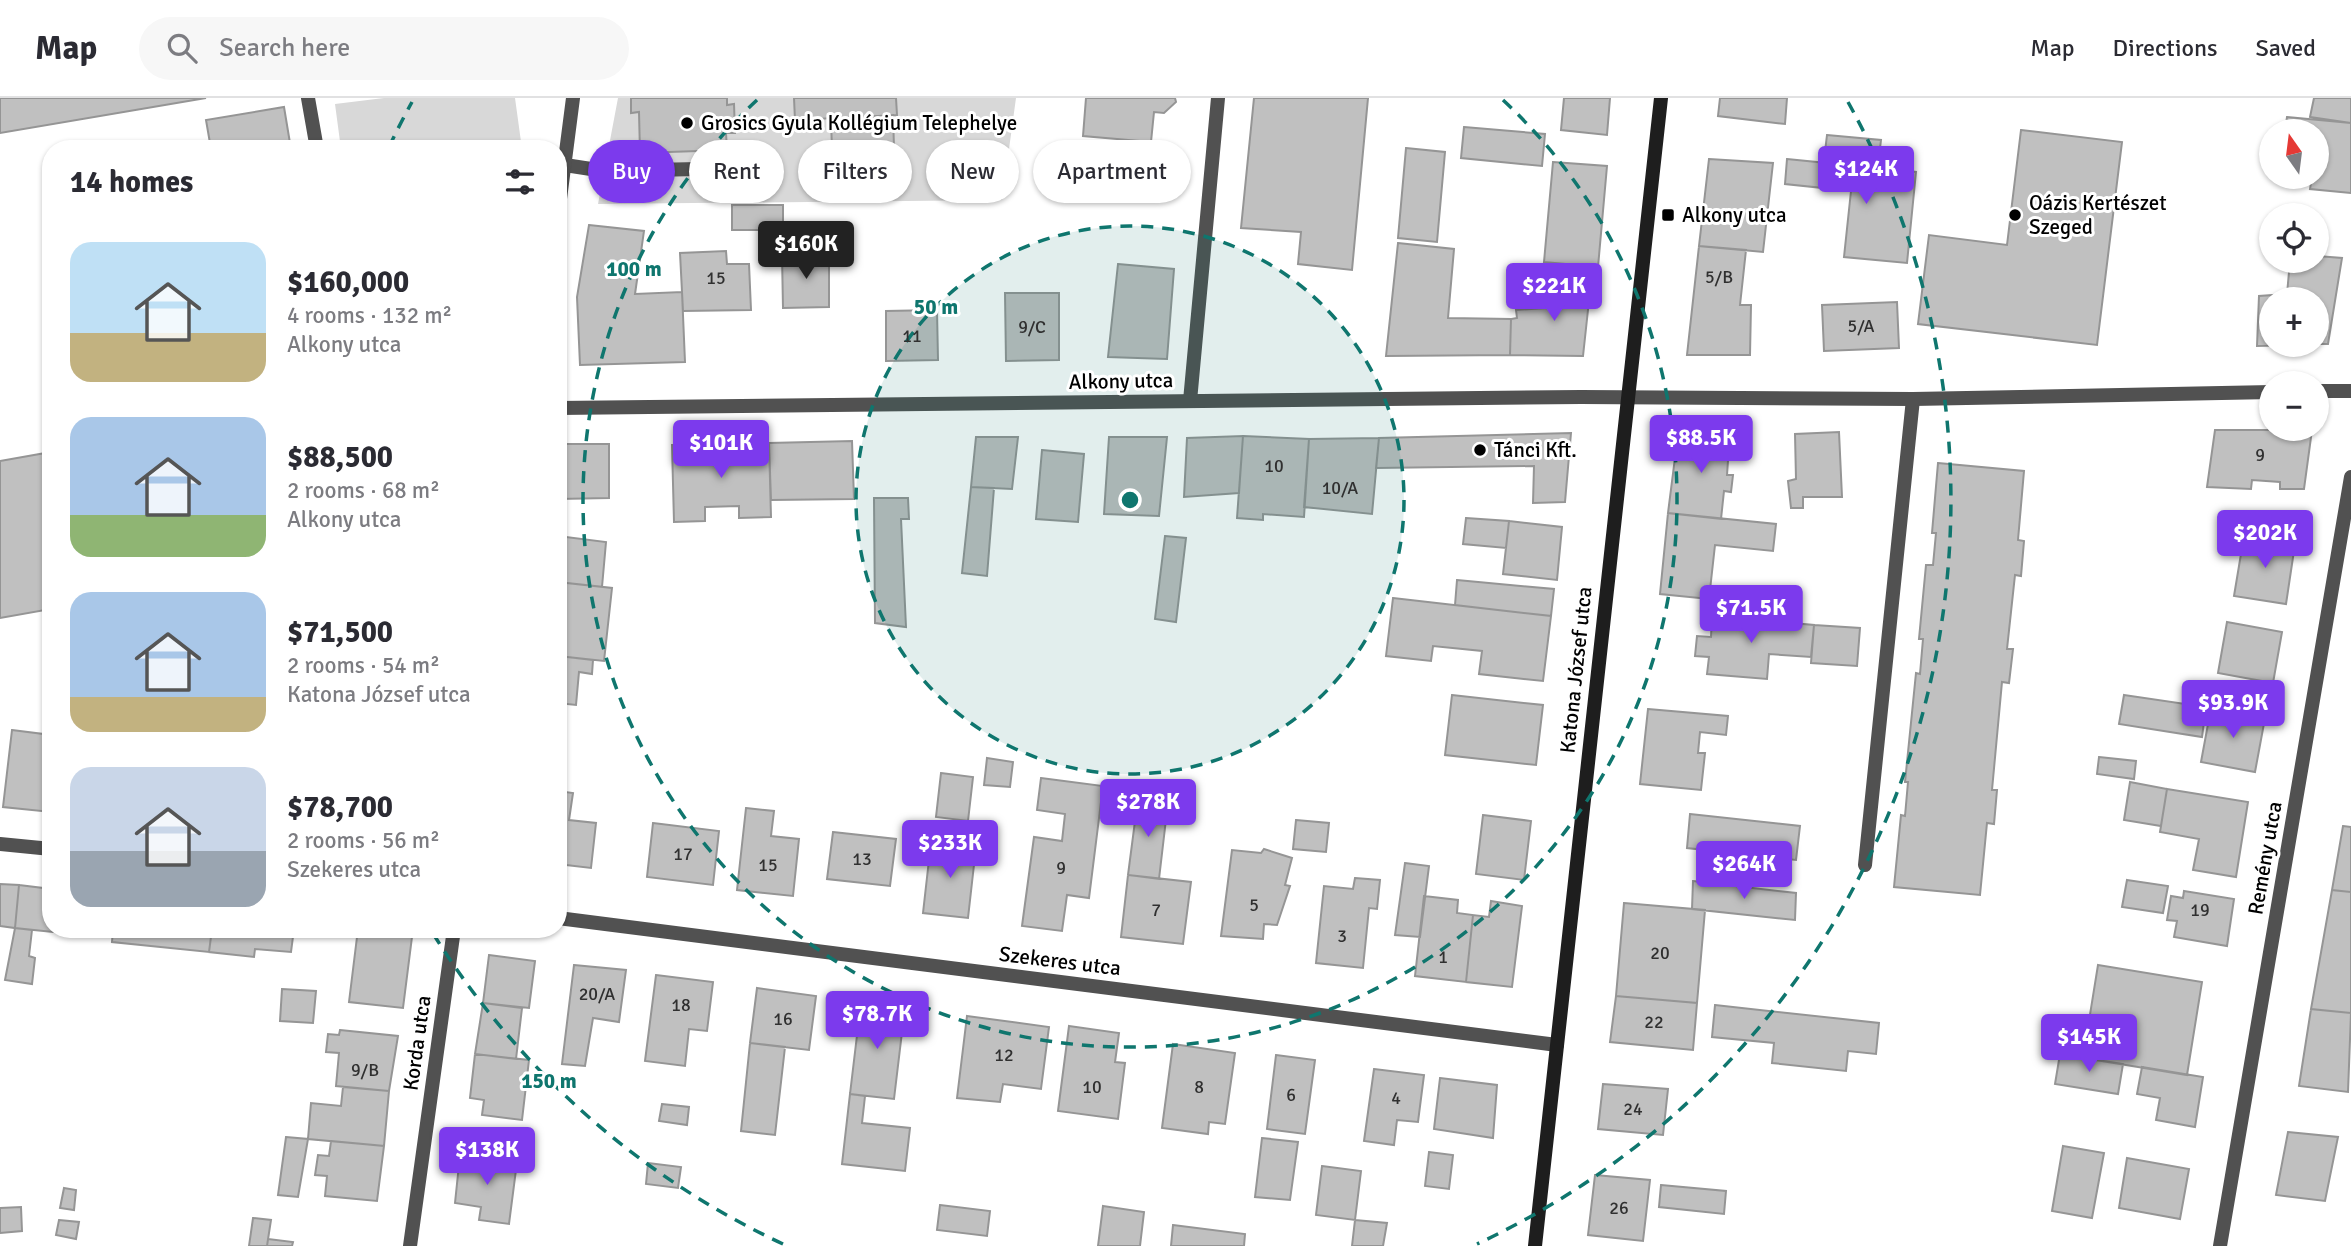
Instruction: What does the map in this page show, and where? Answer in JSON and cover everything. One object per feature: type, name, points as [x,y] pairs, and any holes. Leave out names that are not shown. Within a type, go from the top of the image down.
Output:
[{"type":"street","points":[[308,98],[315,140]]},
{"type":"street","points":[[567,148],[573,98]]},
{"type":"street","points":[[1190,401],[1217,98]]},
{"type":"street","name":"Katona József utca","points":[[1535,1246],[1661,98]]},
{"type":"street","points":[[567,165],[604,172],[689,170]]},
{"type":"street","points":[[2329,391],[2351,391]]},
{"type":"street","name":"Alkony utca","points":[[567,408],[1627,397],[1913,399],[2259,392]]},
{"type":"street","points":[[1865,865],[1913,399]]},
{"type":"street","name":"Remény utca","points":[[2220,1246],[2351,477]]},
{"type":"street","points":[[0,844],[42,848]]},
{"type":"street","name":"Szekeres utca","points":[[567,919],[1557,1045]]},
{"type":"street","name":"Korda utca","points":[[410,1246],[453,938]]},
{"type":"shaded area","points":[[384,98],[515,98],[521,140],[340,140],[335,104]]},
{"type":"shaded area","points":[[618,98],[1016,98],[1010,140],[926,140],[926,201],[912,201],[912,140],[798,140],[798,202],[784,202],[784,140],[689,140],[689,203],[699,203],[598,204],[675,203],[675,140],[610,140]]},
{"type":"building","points":[[0,98],[206,98],[0,133]]},
{"type":"building","name":"Grosics Gyula Kollégium Telephelye","points":[[631,98],[727,98],[727,105],[734,104],[735,133],[726,133],[726,140],[689,140],[689,151],[675,152],[675,140],[640,140],[639,112],[631,113]]},
{"type":"building","points":[[794,98],[896,98],[897,115],[795,120]]},
{"type":"building","points":[[1086,98],[1175,98],[1176,102],[1164,113],[1154,112],[1151,140],[1083,136]]},
{"type":"building","points":[[1254,98],[1368,98],[1352,270],[1298,264],[1301,232],[1241,228]]},
{"type":"building","points":[[1564,98],[1610,98],[1607,135],[1561,130]]},
{"type":"building","points":[[1720,98],[1787,98],[1785,124],[1718,116]]},
{"type":"building","points":[[2314,98],[2351,98],[2351,123],[2310,117]]},
{"type":"building","points":[[284,107],[290,140],[209,140],[206,120]]},
{"type":"building","points":[[893,115],[894,140],[832,140],[831,119]]},
{"type":"building","points":[[2329,121],[2351,123],[2351,193],[2310,189],[2329,189]]},
{"type":"building","points":[[1464,127],[1545,134],[1542,166],[1461,158]]},
{"type":"building","points":[[2021,130],[2122,142],[2097,345],[1918,324],[1929,235],[2007,245]]},
{"type":"building","points":[[1827,135],[1881,140],[1878,165],[1824,160]]},
{"type":"building","points":[[1406,148],[1445,152],[1437,242],[1398,238]]},
{"type":"building","points":[[1709,159],[1773,163],[1763,252],[1699,246]]},
{"type":"building","points":[[1787,159],[1916,172],[1907,263],[1844,257],[1851,191],[1785,184]]},
{"type":"building","points":[[1553,162],[1607,166],[1598,267],[1544,262]]},
{"type":"building","points":[[732,205],[783,205],[783,230],[732,230]]},
{"type":"building","points":[[589,225],[644,231],[635,294],[682,292],[685,362],[580,365],[577,297]]},
{"type":"building","points":[[1398,243],[1454,249],[1448,318],[1511,319],[1510,355],[1386,356]]},
{"type":"building","points":[[1699,246],[1746,250],[1740,305],[1751,305],[1750,355],[1687,355]]},
{"type":"building","points":[[726,251],[727,264],[749,264],[751,310],[683,311],[680,253]]},
{"type":"building","points":[[782,255],[829,255],[829,307],[783,308]]},
{"type":"building","points":[[2329,257],[2342,258],[2329,338],[2329,287],[2288,287],[2289,273],[2329,273]]},
{"type":"building","points":[[1118,264],[1174,269],[1167,359],[1108,357]]},
{"type":"building","points":[[1549,281],[1591,282],[1583,356],[1510,355],[1511,319],[1517,318],[1516,310],[1546,308]]},
{"type":"building","points":[[1005,293],[1059,293],[1059,360],[1006,361]]},
{"type":"building","points":[[2259,296],[2259,346],[2257,346]]},
{"type":"building","points":[[1897,302],[1899,348],[1824,351],[1822,305]]},
{"type":"building","points":[[937,310],[938,360],[886,361],[886,311]]},
{"type":"building","points":[[2215,430],[2259,430],[2259,441],[2311,441],[2304,489],[2280,489],[2280,482],[2252,480],[2251,489],[2207,487]]},
{"type":"building","points":[[1730,432],[1727,475],[1733,475],[1731,492],[1724,491],[1721,519],[1668,513],[1678,434]]},
{"type":"building","points":[[1839,432],[1842,497],[1803,497],[1803,508],[1791,508],[1788,481],[1796,479],[1795,434]]},
{"type":"building","points":[[1571,433],[1565,502],[1533,503],[1534,466],[1376,468],[1379,438]]},
{"type":"building","points":[[1243,436],[1239,493],[1184,497],[1187,438]]},
{"type":"building","points":[[1243,436],[1309,439],[1304,517],[1263,514],[1263,520],[1237,518]]},
{"type":"building","points":[[976,437],[1018,437],[1012,489],[971,487]]},
{"type":"building","points":[[1109,437],[1167,437],[1159,516],[1104,514]]},
{"type":"building","points":[[1379,438],[1372,514],[1304,507],[1309,439]]},
{"type":"building","points":[[852,441],[854,499],[771,500],[769,443]]},
{"type":"building","points":[[769,443],[771,517],[739,518],[739,506],[705,507],[705,521],[674,522],[672,445]]},
{"type":"building","points":[[567,444],[609,444],[609,498],[567,499]]},
{"type":"building","points":[[1042,450],[1084,454],[1078,522],[1036,519]]},
{"type":"building","points":[[42,454],[42,611],[0,618],[0,461]]},
{"type":"building","points":[[1938,463],[2024,471],[2018,540],[2024,541],[2021,576],[2015,575],[2007,649],[2013,649],[2009,683],[2002,682],[1992,790],[1997,790],[1994,824],[1987,823],[1980,895],[1894,887],[1901,815],[1905,816],[1908,782],[1905,782],[1916,673],[1920,674],[1923,639],[1919,639],[1926,565],[1933,565],[1936,533],[1932,533]]},
{"type":"building","points":[[971,487],[994,488],[987,576],[962,573]]},
{"type":"building","points":[[874,498],[908,498],[909,519],[901,519],[906,627],[875,623]]},
{"type":"building","points":[[1668,513],[1776,524],[1773,551],[1715,545],[1709,599],[1660,594]]},
{"type":"building","points":[[1466,518],[1509,521],[1506,548],[1463,544]]},
{"type":"building","points":[[1509,521],[1562,527],[1557,580],[1503,574]]},
{"type":"building","points":[[1165,536],[1186,538],[1176,622],[1155,619]]},
{"type":"building","points":[[2244,536],[2295,544],[2286,604],[2234,596]]},
{"type":"building","points":[[567,537],[606,542],[602,587],[567,583]]},
{"type":"building","points":[[1457,580],[1554,589],[1551,616],[1455,605]]},
{"type":"building","points":[[567,583],[612,588],[604,661],[567,657]]},
{"type":"building","points":[[1393,598],[1551,616],[1543,681],[1479,674],[1482,651],[1433,646],[1431,661],[1386,656]]},
{"type":"building","points":[[1712,616],[1814,625],[1811,657],[1769,654],[1767,679],[1707,674],[1709,657],[1695,656],[1697,636],[1711,637]]},
{"type":"building","points":[[2227,622],[2282,632],[2273,683],[2218,673]]},
{"type":"building","points":[[1814,625],[1860,628],[1857,666],[1811,663]]},
{"type":"building","points":[[567,657],[593,660],[592,674],[579,672],[576,705],[567,704]]},
{"type":"building","points":[[1452,695],[1543,705],[1536,765],[1445,755]]},
{"type":"building","points":[[2124,695],[2206,707],[2202,737],[2119,724]]},
{"type":"building","points":[[2211,708],[2265,718],[2255,772],[2201,762]]},
{"type":"building","points":[[1648,709],[1728,716],[1726,735],[1700,732],[1698,753],[1705,753],[1701,790],[1640,784]]},
{"type":"building","points":[[12,730],[42,734],[42,811],[3,807]]},
{"type":"building","points":[[2099,757],[2136,761],[2134,779],[2097,774]]},
{"type":"building","points":[[987,758],[1013,762],[1010,787],[984,785]]},
{"type":"building","points":[[941,773],[973,777],[968,821],[936,817]]},
{"type":"building","points":[[1041,778],[1103,786],[1089,898],[1067,895],[1062,931],[1022,926],[1034,837],[1062,841],[1065,814],[1037,810]]},
{"type":"building","points":[[2130,782],[2167,789],[2161,826],[2124,820]]},
{"type":"building","points":[[2167,789],[2248,802],[2236,877],[2193,870],[2199,839],[2160,832]]},
{"type":"building","points":[[567,792],[573,793],[569,820],[596,823],[591,868],[567,865]]},
{"type":"building","points":[[1138,798],[1168,802],[1159,879],[1128,875]]},
{"type":"building","points":[[746,808],[774,811],[771,836],[799,839],[793,896],[737,890]]},
{"type":"building","points":[[1690,814],[1800,826],[1796,860],[1687,848]]},
{"type":"building","points":[[1483,815],[1531,821],[1524,880],[1476,874]]},
{"type":"building","points":[[1296,820],[1329,823],[1326,852],[1293,849]]},
{"type":"building","points":[[653,823],[719,831],[713,885],[647,877]]},
{"type":"building","points":[[2343,826],[2351,827],[2351,892],[2332,890]]},
{"type":"building","points":[[833,832],[896,839],[890,886],[827,879]]},
{"type":"building","points":[[931,842],[976,847],[968,918],[923,913]]},
{"type":"building","points":[[1264,849],[1292,858],[1285,885],[1290,886],[1277,925],[1264,924],[1263,939],[1221,936],[1232,850],[1261,853]]},
{"type":"building","points":[[1405,863],[1429,866],[1420,937],[1395,935]]},
{"type":"building","points":[[1128,875],[1191,882],[1183,944],[1121,937]]},
{"type":"building","points":[[1355,878],[1380,880],[1377,909],[1369,908],[1363,968],[1316,963],[1324,886],[1353,889]]},
{"type":"building","points":[[2127,880],[2168,886],[2163,913],[2122,907]]},
{"type":"building","points":[[1693,881],[1796,893],[1795,920],[1692,909]]},
{"type":"building","points":[[0,884],[19,885],[15,928],[0,926]]},
{"type":"building","points":[[19,885],[42,888],[42,931],[15,928]]},
{"type":"building","points":[[2332,890],[2351,892],[2351,1013],[2311,1009]]},
{"type":"building","points":[[2184,891],[2234,899],[2227,946],[2174,937],[2177,921],[2167,920],[2171,896],[2183,898]]},
{"type":"building","points":[[1424,896],[1458,900],[1457,913],[1473,915],[1466,982],[1415,976]]},
{"type":"building","points":[[1491,901],[1522,906],[1512,987],[1466,982],[1473,915],[1489,917]]},
{"type":"building","points":[[1624,903],[1705,910],[1697,1003],[1616,996]]},
{"type":"building","points":[[15,928],[32,930],[29,956],[35,958],[32,984],[5,980]]},
{"type":"building","points":[[112,938],[211,938],[209,952],[112,942]]},
{"type":"building","points":[[211,938],[293,938],[291,952],[255,949],[254,957],[209,952]]},
{"type":"building","points":[[357,938],[412,938],[403,1008],[349,1002]]},
{"type":"building","points":[[489,955],[535,961],[529,1008],[483,1003]]},
{"type":"building","points":[[574,965],[626,970],[619,1022],[593,1018],[585,1066],[562,1064]]},
{"type":"building","points":[[2098,965],[2202,982],[2187,1075],[2083,1058]]},
{"type":"building","points":[[656,975],[713,982],[707,1031],[689,1029],[685,1066],[645,1061]]},
{"type":"building","points":[[757,988],[816,996],[809,1050],[750,1043]]},
{"type":"building","points":[[282,989],[316,991],[313,1023],[280,1021]]},
{"type":"building","points":[[1616,996],[1697,1003],[1693,1050],[1610,1042]]},
{"type":"building","points":[[861,1002],[905,1007],[894,1099],[850,1094]]},
{"type":"building","points":[[483,1003],[522,1008],[516,1059],[475,1054]]},
{"type":"building","points":[[1715,1005],[1879,1023],[1876,1054],[1848,1051],[1846,1071],[1772,1063],[1774,1043],[1712,1037]]},
{"type":"building","points":[[2311,1009],[2351,1013],[2348,1092],[2299,1086]]},
{"type":"building","points":[[967,1016],[1049,1027],[1041,1089],[1003,1084],[1000,1102],[957,1098]]},
{"type":"building","points":[[1069,1026],[1119,1033],[1115,1062],[1125,1063],[1118,1119],[1058,1111]]},
{"type":"building","points":[[340,1030],[398,1036],[389,1091],[336,1086],[339,1053],[326,1052],[328,1034],[339,1035]]},
{"type":"building","points":[[750,1043],[785,1047],[775,1135],[741,1131]]},
{"type":"building","points":[[1173,1044],[1235,1053],[1225,1124],[1209,1122],[1208,1134],[1162,1128]]},
{"type":"building","points":[[475,1054],[529,1060],[522,1120],[482,1115],[484,1100],[470,1098]]},
{"type":"building","points":[[2060,1054],[2123,1064],[2118,1094],[2055,1084]]},
{"type":"building","points":[[1276,1055],[1315,1060],[1305,1134],[1267,1129]]},
{"type":"building","points":[[2142,1067],[2203,1077],[2195,1127],[2156,1120],[2160,1098],[2137,1094]]},
{"type":"building","points":[[1374,1069],[1424,1075],[1418,1122],[1397,1120],[1394,1145],[1364,1141]]},
{"type":"building","points":[[1440,1078],[1497,1085],[1493,1138],[1434,1129]]},
{"type":"building","points":[[1603,1084],[1668,1089],[1663,1135],[1598,1129]]},
{"type":"building","points":[[343,1087],[389,1091],[384,1146],[308,1139],[311,1103],[341,1106]]},
{"type":"building","points":[[850,1094],[865,1096],[862,1123],[910,1128],[905,1171],[842,1164]]},
{"type":"building","points":[[662,1104],[689,1107],[687,1125],[659,1121]]},
{"type":"building","points":[[2288,1132],[2338,1137],[2325,1201],[2276,1195]]},
{"type":"building","points":[[286,1137],[308,1139],[298,1197],[278,1195]]},
{"type":"building","points":[[1262,1138],[1298,1142],[1290,1200],[1255,1197]]},
{"type":"building","points":[[331,1141],[384,1146],[377,1201],[325,1196],[327,1176],[315,1175],[318,1155],[329,1156]]},
{"type":"building","points":[[2063,1146],[2104,1153],[2092,1218],[2052,1211]]},
{"type":"building","points":[[1429,1152],[1453,1155],[1449,1189],[1425,1186]]},
{"type":"building","points":[[460,1155],[517,1162],[509,1224],[479,1220],[481,1207],[455,1203]]},
{"type":"building","points":[[2127,1158],[2189,1169],[2180,1219],[2119,1208]]},
{"type":"building","points":[[648,1163],[681,1167],[678,1188],[646,1184]]},
{"type":"building","points":[[1322,1166],[1361,1171],[1355,1220],[1316,1215]]},
{"type":"building","points":[[1595,1175],[1650,1180],[1643,1241],[1588,1235]]},
{"type":"building","points":[[1661,1185],[1726,1191],[1724,1214],[1659,1207]]},
{"type":"building","points":[[64,1188],[76,1190],[74,1210],[60,1208]]},
{"type":"building","points":[[940,1205],[990,1211],[987,1236],[937,1230]]},
{"type":"building","points":[[1103,1206],[1144,1212],[1140,1246],[1098,1246]]},
{"type":"building","points":[[21,1207],[22,1231],[0,1233],[0,1208]]},
{"type":"building","points":[[253,1218],[271,1220],[267,1246],[249,1246]]},
{"type":"building","points":[[59,1220],[79,1222],[76,1239],[56,1235]]},
{"type":"building","points":[[1355,1220],[1387,1223],[1383,1246],[1352,1246]]},
{"type":"building","points":[[1173,1225],[1245,1234],[1244,1246],[1171,1246]]},
{"type":"building","points":[[268,1239],[293,1242],[292,1246],[267,1246]]},
{"type":"place","name":"Grosics Gyula Kollégium Telephelye","points":[[687,123]]},
{"type":"place","name":"Alkony utca","points":[[1668,215]]},
{"type":"place","name":"Oázis Kertészet Szeged","points":[[2015,215]]},
{"type":"place","name":"Tánci Kft.","points":[[1480,450]]}]
